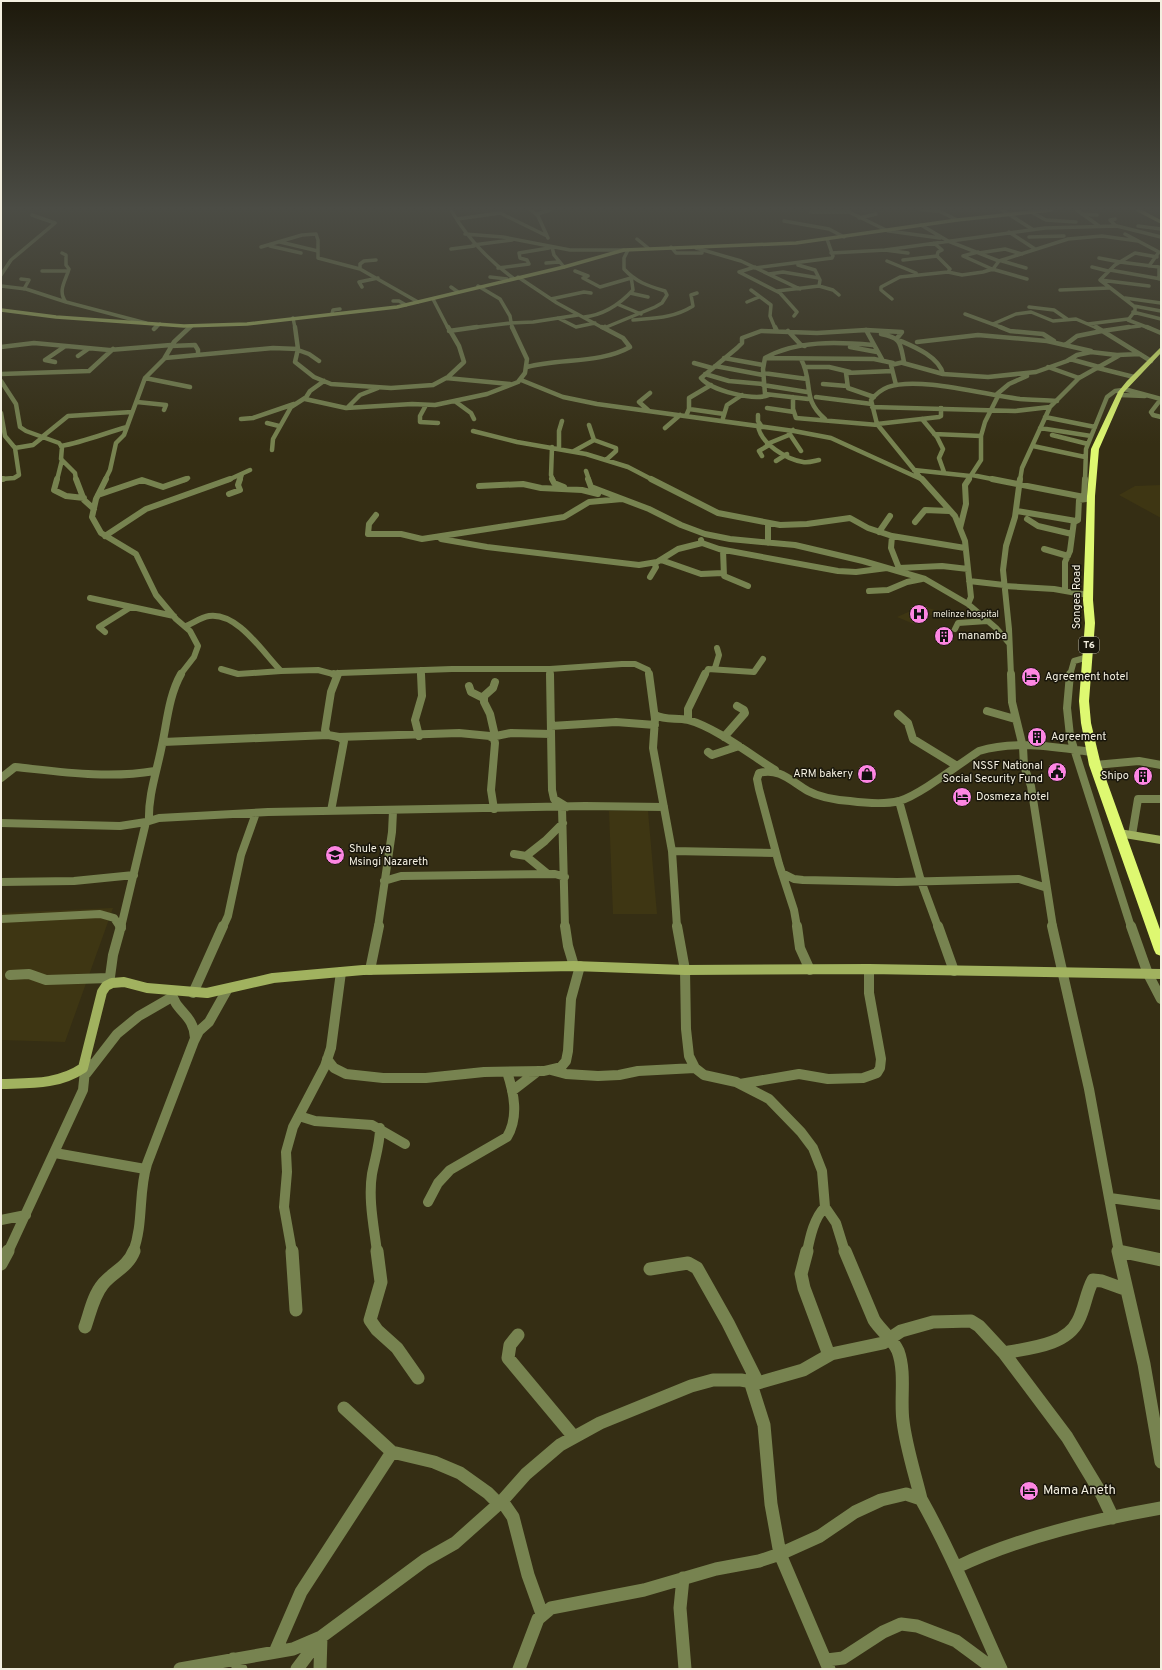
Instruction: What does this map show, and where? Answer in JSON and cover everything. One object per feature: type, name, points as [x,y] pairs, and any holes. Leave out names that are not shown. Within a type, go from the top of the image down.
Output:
[{"type":"highway","name":"Songea Road","points":[[1161,349],[1122,391],[1095,449],[1086,498],[1090,623],[1084,701],[1091,752],[1095,765],[1161,950]]},
{"type":"street","points":[[16,288],[146,323]]},
{"type":"street","points":[[63,288],[62,298],[66,302]]},
{"type":"street","points":[[395,288],[418,302]]},
{"type":"street","points":[[453,288],[458,292]]},
{"type":"street","points":[[1,311],[160,324],[235,326],[406,305],[472,288]]},
{"type":"street","points":[[304,398],[310,401],[347,408],[412,404],[426,405],[456,402],[488,394],[522,380],[527,367],[527,359],[511,323],[510,316],[500,299],[481,288]]},
{"type":"street","points":[[527,367],[542,363],[613,354],[629,348],[630,346],[623,338],[606,331],[604,328],[583,318],[534,288]]},
{"type":"street","points":[[583,318],[595,316],[617,304],[633,290],[633,288]]},
{"type":"street","points":[[604,328],[641,314],[662,303],[668,295],[665,291],[655,288]]},
{"type":"street","points":[[766,301],[768,297],[761,290],[767,288]]},
{"type":"street","points":[[772,288],[777,291],[795,310],[797,314],[794,316]]},
{"type":"street","points":[[777,291],[807,288]]},
{"type":"street","points":[[826,288],[833,290],[839,295]]},
{"type":"street","points":[[881,288],[881,290],[892,299]]},
{"type":"street","points":[[1060,290],[1109,288],[1124,297],[1134,306],[1161,311]]},
{"type":"street","points":[[750,290],[771,305],[769,314],[770,321],[777,330]]},
{"type":"street","points":[[44,295],[52,291]]},
{"type":"street","points":[[551,299],[584,292],[591,293]]},
{"type":"street","points":[[630,293],[648,297]]},
{"type":"street","points":[[682,314],[693,306],[691,294],[697,293]]},
{"type":"street","points":[[1150,295],[1150,301]]},
{"type":"street","points":[[618,299],[626,297]]},
{"type":"street","points":[[747,302],[759,297]]},
{"type":"street","points":[[1124,297],[1161,303]]},
{"type":"street","points":[[288,355],[314,377],[337,385],[383,387],[427,386],[446,378],[464,362],[460,348],[432,299]]},
{"type":"street","points":[[393,301],[399,301],[406,305]]},
{"type":"street","points":[[617,304],[641,314]]},
{"type":"street","points":[[1128,319],[1134,312],[1134,306]]},
{"type":"street","points":[[1019,310],[1028,307],[1050,309],[1058,312],[1067,319]]},
{"type":"street","points":[[329,321],[332,310],[340,309]]},
{"type":"street","points":[[1058,312],[1065,311]]},
{"type":"street","points":[[994,336],[992,332],[995,325],[1011,316],[1031,312],[1053,320],[1076,319],[1102,331],[1151,360]]},
{"type":"street","points":[[1134,312],[1161,319]]},
{"type":"street","points":[[624,321],[667,318],[691,313]]},
{"type":"street","points":[[965,314],[1013,332],[1043,334],[1051,340],[1096,351],[1120,355],[1140,354]]},
{"type":"street","points":[[449,331],[578,315]]},
{"type":"street","points":[[293,318],[298,349],[296,361]]},
{"type":"street","points":[[558,318],[576,327],[595,323]]},
{"type":"street","points":[[1088,324],[1128,319],[1141,326],[1161,333]]},
{"type":"street","points":[[578,324],[588,320]]},
{"type":"street","points":[[154,329],[160,324]]},
{"type":"street","points":[[1,1084],[61,1081],[74,1075],[83,1068],[102,992],[109,981],[114,949],[121,928],[134,875],[138,851],[148,821],[148,810],[155,771],[163,742],[172,698],[181,674],[194,661],[198,646],[194,636],[186,626],[174,616],[156,595],[136,554],[105,536],[93,520],[98,495],[110,470],[116,443],[124,435],[145,378],[192,326]]},
{"type":"street","points":[[917,342],[977,335],[1066,343],[1077,336],[1141,326]]},
{"type":"street","points":[[808,399],[769,395],[761,398],[742,395],[711,385],[701,380],[705,374],[741,344],[742,338],[761,331],[777,330],[817,333],[866,331],[902,332],[899,339],[903,363]]},
{"type":"street","points":[[788,331],[801,345],[807,346],[817,352],[825,360]]},
{"type":"street","points":[[866,331],[899,339],[927,355],[941,368],[943,374]]},
{"type":"street","points":[[866,331],[872,345],[884,361]]},
{"type":"street","points":[[1,346],[34,343],[88,349],[159,348],[198,355],[273,348],[298,349],[313,356],[319,361]]},
{"type":"street","points":[[769,395],[764,392],[763,365],[765,358],[773,352],[807,346],[852,343],[872,345]]},
{"type":"street","points":[[169,350],[195,345],[198,350],[198,355]]},
{"type":"street","points":[[56,362],[45,360],[64,347]]},
{"type":"street","points":[[850,347],[877,352]]},
{"type":"street","points":[[78,356],[88,349]]},
{"type":"street","points":[[1,374],[19,372],[89,371],[113,349]]},
{"type":"street","points":[[960,528],[966,504],[965,485],[981,460],[981,436],[990,410],[998,394],[1009,384],[1033,372],[1070,359],[1077,355],[1096,351]]},
{"type":"street","points":[[1120,355],[1079,378],[1050,407],[1022,468],[1016,511],[1006,546],[1003,570],[1012,702],[1023,747],[1024,766],[1031,786],[1044,887],[1062,972],[1080,1045],[1119,1252],[1144,1364],[1161,1462]]},
{"type":"street","points":[[724,358],[763,365]]},
{"type":"street","points":[[765,358],[825,360],[864,359],[903,363],[943,374],[988,378],[1033,372]]},
{"type":"street","points":[[801,359],[806,367],[808,399],[819,416],[825,419]]},
{"type":"street","points":[[1070,359],[1134,377]]},
{"type":"street","points":[[694,363],[713,367],[807,379]]},
{"type":"street","points":[[893,363],[891,365],[896,385]]},
{"type":"street","points":[[806,367],[829,367],[850,372],[892,371]]},
{"type":"street","points":[[1048,367],[1079,378]]},
{"type":"street","points":[[847,401],[848,387],[846,373],[850,372]]},
{"type":"street","points":[[705,374],[729,380],[807,392]]},
{"type":"street","points":[[145,378],[190,387]]},
{"type":"street","points":[[446,378],[513,384]]},
{"type":"street","points":[[522,380],[568,398],[618,408],[648,410],[760,426],[791,433],[801,451]]},
{"type":"street","points":[[1,381],[16,404],[20,427],[26,432],[55,440],[61,446],[62,460],[54,490],[66,496],[84,498]]},
{"type":"street","points":[[241,419],[253,418],[294,404],[304,398],[324,381]]},
{"type":"street","points":[[823,384],[848,387],[874,397]]},
{"type":"street","points":[[690,409],[688,401],[689,398],[711,385]]},
{"type":"street","points":[[968,604],[971,597],[965,548],[955,516],[914,470],[878,424],[871,400],[883,390],[896,385],[924,385],[1021,398],[1057,401]]},
{"type":"street","points":[[347,408],[360,395],[383,387]]},
{"type":"street","points":[[1086,498],[1085,457],[1088,444],[1107,397],[1115,391],[1122,391],[1149,395],[1161,399],[1151,412],[1153,415],[1161,417]]},
{"type":"street","points":[[1122,391],[1135,397],[1149,395]]},
{"type":"street","points":[[648,410],[639,402],[645,395],[650,393]]},
{"type":"street","points":[[826,394],[848,395]]},
{"type":"street","points":[[722,421],[727,405],[742,395]]},
{"type":"street","points":[[793,397],[794,416],[796,418],[825,419],[860,425],[941,416],[941,408]]},
{"type":"street","points":[[816,397],[872,405],[941,408],[1023,410],[1050,407]]},
{"type":"street","points":[[137,402],[166,405],[164,410]]},
{"type":"street","points":[[456,402],[471,413],[474,419]]},
{"type":"street","points":[[272,450],[271,443],[279,426],[287,418],[291,407],[294,404]]},
{"type":"street","points":[[426,405],[420,416],[420,422],[438,423]]},
{"type":"street","points":[[432,411],[461,406]]},
{"type":"street","points":[[767,408],[794,412]]},
{"type":"street","points":[[690,409],[724,414]]},
{"type":"street","points":[[665,428],[683,416],[690,409]]},
{"type":"street","points":[[15,448],[32,445],[68,416],[132,412]]},
{"type":"street","points":[[1,413],[2,433],[15,448],[19,475],[15,478],[1,479]]},
{"type":"street","points":[[758,415],[760,426],[759,434],[768,445],[804,462],[819,460]]},
{"type":"street","points":[[1045,418],[1095,427]]},
{"type":"street","points":[[922,419],[934,434],[943,449],[939,458],[944,472]]},
{"type":"street","points":[[559,448],[559,431],[562,421]]},
{"type":"street","points":[[267,423],[279,426]]},
{"type":"street","points":[[589,425],[594,440]]},
{"type":"street","points":[[61,446],[80,443],[104,433],[126,427]]},
{"type":"street","points":[[1040,428],[1091,436]]},
{"type":"street","points":[[762,456],[759,451],[768,445],[778,442],[791,433],[807,430],[850,446],[922,479]]},
{"type":"street","points":[[473,431],[517,442],[574,451],[606,460],[639,472],[718,513],[768,523],[807,524],[850,518],[861,526],[892,536],[965,548]]},
{"type":"street","points":[[934,434],[981,436]]},
{"type":"street","points":[[1052,436],[1088,444]]},
{"type":"street","points":[[574,451],[594,440],[616,448],[616,451],[606,460]]},
{"type":"street","points":[[1033,446],[1085,457]]},
{"type":"street","points":[[552,447],[551,475],[553,481],[567,488]]},
{"type":"street","points":[[776,461],[787,454]]},
{"type":"street","points":[[62,460],[75,473],[76,481],[84,498],[88,505],[94,509]]},
{"type":"street","points":[[105,536],[132,516],[146,509],[193,490],[250,470]]},
{"type":"street","points":[[914,470],[971,476],[1020,484],[1086,498]]},
{"type":"street","points":[[586,471],[591,487],[606,491],[622,499],[649,509],[692,530],[705,534],[730,539],[795,544],[889,568],[900,569],[924,566],[968,569]]},
{"type":"street","points":[[229,494],[240,490],[238,485],[242,474]]},
{"type":"street","points":[[98,495],[117,490],[140,480],[145,480],[164,487],[188,478]]},
{"type":"street","points":[[479,486],[523,484],[541,488],[567,488],[582,490],[622,499]]},
{"type":"street","points":[[1016,511],[1078,520],[1079,500],[1086,498]]},
{"type":"street","points":[[376,515],[367,529],[368,534],[401,534],[422,539],[564,517],[589,502],[622,499]]},
{"type":"street","points":[[915,522],[925,510],[949,510]]},
{"type":"street","points":[[879,532],[890,516]]},
{"type":"street","points":[[1027,519],[1038,526],[1072,534]]},
{"type":"street","points":[[1065,591],[1065,562],[1068,556],[1074,520]]},
{"type":"street","points":[[768,523],[768,543]]},
{"type":"street","points":[[702,543],[701,541],[705,534]]},
{"type":"street","points":[[892,536],[891,548],[900,569],[958,596],[987,620],[1009,643]]},
{"type":"street","points":[[435,538],[487,547],[639,565],[654,563],[678,549],[702,543],[723,550],[776,561],[849,572],[889,568]]},
{"type":"street","points":[[1044,549],[1068,556]]},
{"type":"street","points":[[723,550],[723,573],[728,579],[748,586]]},
{"type":"street","points":[[661,560],[701,574],[723,573]]},
{"type":"street","points":[[650,577],[656,567],[654,563]]},
{"type":"street","points":[[869,591],[888,590],[906,582],[922,578]]},
{"type":"street","points":[[969,582],[1065,591],[1088,595]]},
{"type":"street","points":[[90,598],[174,616]]},
{"type":"street","points":[[104,632],[99,629],[100,626],[131,608]]},
{"type":"street","points":[[186,626],[209,616],[229,618],[255,641],[267,657],[281,671]]},
{"type":"street","points":[[955,629],[958,623],[987,620]]},
{"type":"street","points":[[715,668],[719,655],[717,648]]},
{"type":"street","points":[[1088,656],[1074,661],[1070,671],[1067,716],[1070,736],[1132,930],[1148,974],[1161,999]]},
{"type":"street","points":[[688,720],[688,708],[706,671],[715,668],[750,673],[754,672],[763,659]]},
{"type":"street","points":[[222,669],[238,674],[318,670],[337,675],[348,672],[550,669],[622,664],[642,666],[648,670],[650,674],[655,721],[653,748],[672,852],[677,932],[685,970],[688,1050],[695,1068],[704,1075],[739,1084],[769,1099],[780,1108],[808,1140],[817,1157],[822,1171],[825,1207],[836,1223],[849,1264],[874,1320],[880,1329],[891,1338],[898,1352],[901,1374],[903,1422],[921,1499],[956,1567],[1001,1669]]},
{"type":"street","points":[[550,669],[552,790],[554,799],[565,808]]},
{"type":"street","points":[[419,736],[415,720],[422,696],[421,670]]},
{"type":"street","points":[[328,736],[325,730],[327,714],[337,675]]},
{"type":"street","points":[[483,698],[493,688],[495,682]]},
{"type":"street","points":[[469,686],[471,692],[483,698],[492,717],[492,729],[495,743],[491,790],[494,809]]},
{"type":"street","points":[[724,737],[745,713],[744,710],[737,706]]},
{"type":"street","points":[[987,710],[1015,719]]},
{"type":"street","points":[[898,714],[908,723],[913,739],[940,757],[957,766]]},
{"type":"street","points":[[163,742],[328,736],[419,736],[476,734],[493,736],[510,733],[551,730],[602,722],[638,722],[666,719],[688,720],[724,737],[806,790],[822,797],[855,801],[899,800],[914,794],[979,751],[988,748],[1023,747],[1074,749],[1091,752]]},
{"type":"street","points":[[331,811],[344,744],[342,739],[338,737]]},
{"type":"street","points":[[708,752],[712,755],[720,754],[739,746]]},
{"type":"street","points":[[1095,765],[1138,761],[1161,765]]},
{"type":"street","points":[[1,778],[15,767],[84,774],[131,775],[155,771]]},
{"type":"street","points":[[778,772],[765,770],[760,773],[757,779],[776,853],[794,910],[800,948],[810,970]]},
{"type":"street","points":[[1132,835],[1138,799],[1161,799]]},
{"type":"street","points":[[899,800],[921,881],[954,971]]},
{"type":"street","points":[[1,824],[120,826],[159,818],[192,815],[331,811],[565,808],[591,806],[664,807]]},
{"type":"street","points":[[327,1059],[334,1068],[346,1074],[383,1078],[426,1078],[466,1072],[539,1071],[561,1067],[566,1061],[571,999],[577,966],[567,949],[564,928],[565,877],[563,822],[565,808]]},
{"type":"street","points":[[392,832],[403,810]]},
{"type":"street","points":[[370,970],[376,944],[385,871],[392,832],[393,811]]},
{"type":"street","points":[[193,993],[228,916],[241,855],[256,813]]},
{"type":"street","points":[[526,856],[545,841],[563,822]]},
{"type":"street","points":[[1119,833],[1161,840]]},
{"type":"street","points":[[672,852],[776,853]]},
{"type":"street","points":[[514,854],[526,856],[548,874]]},
{"type":"street","points":[[385,871],[398,876]]},
{"type":"street","points":[[782,873],[791,878],[803,880],[921,881],[1019,879],[1044,887]]},
{"type":"street","points":[[384,881],[398,876],[548,874],[565,877]]},
{"type":"street","points":[[1,882],[74,880],[134,875]]},
{"type":"street","points":[[1,919],[100,914],[114,918],[121,928]]},
{"type":"street","points":[[10,975],[30,973],[38,975],[46,980],[124,982],[171,994],[208,993],[227,990],[273,978],[370,970],[577,966],[685,970],[869,970],[1161,974]]},
{"type":"street","points":[[739,1084],[804,1074],[828,1079],[855,1079],[869,1077],[877,1073],[880,1068],[881,1059],[869,993],[869,970]]},
{"type":"street","points":[[296,1310],[293,1256],[284,1207],[287,1172],[286,1152],[293,1127],[327,1059],[335,1024],[341,972]]},
{"type":"street","points":[[85,1327],[98,1291],[104,1283],[124,1267],[131,1258],[138,1239],[141,1223],[145,1169],[155,1140],[195,1038],[199,1031],[209,1022],[227,990]]},
{"type":"street","points":[[171,994],[182,1013],[192,1023],[195,1038]]},
{"type":"street","points":[[86,1074],[98,1061],[110,1041],[136,1017],[171,994]]},
{"type":"street","points":[[1,1264],[26,1215],[83,1090],[86,1074],[86,1060]]},
{"type":"street","points":[[550,1070],[566,1074],[598,1076],[619,1075],[638,1071],[695,1068]]},
{"type":"street","points":[[512,1091],[523,1081],[539,1071]]},
{"type":"street","points":[[428,1202],[438,1183],[450,1170],[507,1137],[512,1131],[514,1103],[507,1072]]},
{"type":"street","points":[[299,1116],[318,1122],[354,1122],[368,1124],[380,1128],[405,1144]]},
{"type":"street","points":[[380,1128],[380,1141],[372,1175],[372,1212],[381,1282],[370,1320],[377,1330],[397,1348],[418,1378]]},
{"type":"street","points":[[55,1153],[102,1160],[145,1169]]},
{"type":"street","points":[[1110,1198],[1161,1205]]},
{"type":"street","points":[[825,1207],[820,1211],[812,1230],[801,1274],[804,1288],[829,1355]]},
{"type":"street","points":[[1,1220],[26,1215]]},
{"type":"street","points":[[1119,1252],[1161,1260]]},
{"type":"street","points":[[650,1269],[688,1263],[697,1268],[718,1304],[754,1382],[764,1425],[771,1504],[780,1554],[828,1665],[843,1658],[884,1632],[901,1624],[917,1626],[956,1641],[994,1669]]},
{"type":"street","points":[[1004,1353],[1056,1340],[1072,1330],[1077,1323],[1093,1280],[1099,1280],[1115,1287],[1127,1290]]},
{"type":"street","points":[[180,1669],[237,1664],[275,1652],[293,1649],[321,1636],[425,1560],[455,1543],[500,1503],[526,1474],[560,1445],[600,1423],[691,1386],[713,1380],[754,1382],[803,1370],[829,1355],[877,1345],[901,1331],[942,1320],[969,1320],[978,1326],[1004,1353],[1067,1437],[1102,1495],[1113,1518]]},
{"type":"street","points":[[518,1335],[511,1341],[507,1349],[508,1358],[574,1437]]},
{"type":"street","points":[[344,1408],[392,1452],[434,1462],[460,1473],[500,1503],[513,1517],[528,1575],[542,1614]]},
{"type":"street","points":[[275,1652],[301,1592],[392,1452]]},
{"type":"street","points":[[519,1669],[526,1645],[542,1614],[559,1606],[644,1590],[716,1569],[759,1561],[780,1554],[820,1536],[855,1512],[881,1500],[906,1494],[921,1499]]},
{"type":"street","points":[[956,1567],[986,1553],[1020,1541],[1113,1518],[1161,1508]]},
{"type":"street","points":[[683,1578],[680,1608],[686,1669]]},
{"type":"street","points":[[297,1669],[321,1636]]},
{"type":"street","points":[[320,1669],[321,1636]]},
{"type":"shaded area","points":[[1161,485],[1161,518],[1119,495],[1135,486]]},
{"type":"shaded area","name":"melinze hospital","points":[[922,606],[938,611],[914,624],[897,617]]},
{"type":"shaded area","points":[[609,811],[648,811],[657,914],[613,914]]},
{"type":"shaded area","points":[[113,908],[65,1042],[1,1040],[1,913]]},
{"type":"place","name":"melinze hospital","points":[[919,614]]},
{"type":"place","name":"manamba","points":[[944,636]]},
{"type":"place","name":"Agreement hotel","points":[[1031,677]]},
{"type":"place","name":"Agreement","points":[[1037,737]]},
{"type":"place","name":"NSSF National Social Security Fund","points":[[1057,772]]},
{"type":"place","name":"ARM bakery","points":[[867,774]]},
{"type":"place","name":"Shipo","points":[[1143,776]]},
{"type":"place","name":"Dosmeza hotel","points":[[962,797]]},
{"type":"place","name":"Shule ya Msingi Nazareth","points":[[335,855]]},
{"type":"place","name":"Mama Aneth","points":[[1029,1491]]}]
